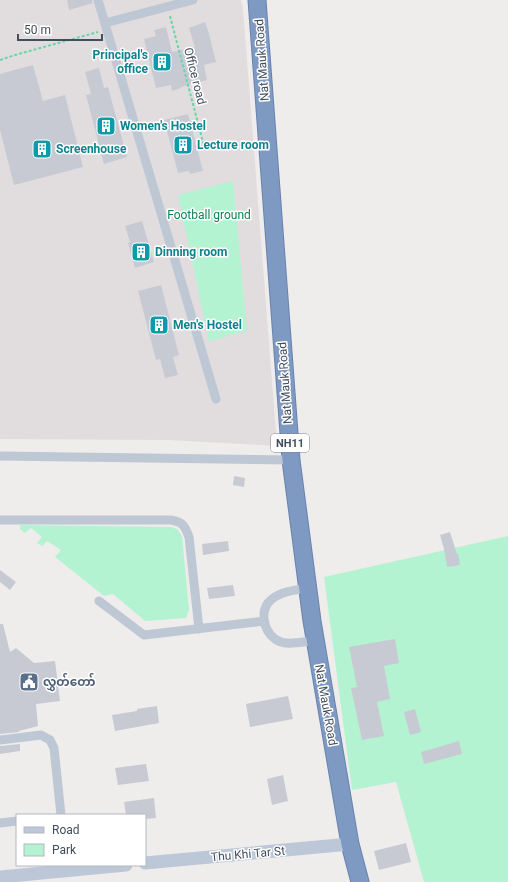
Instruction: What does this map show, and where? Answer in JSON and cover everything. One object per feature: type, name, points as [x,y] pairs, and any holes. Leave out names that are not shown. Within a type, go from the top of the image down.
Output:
[{"type":"highway","name":"Nat Mauk Road","points":[[257,0],[291,460],[315,641],[350,844],[360,882]]},
{"type":"street","points":[[98,0],[216,399]]},
{"type":"street","points":[[106,26],[193,0]]},
{"type":"street","points":[[0,456],[291,460]]},
{"type":"street","points":[[0,520],[179,521],[186,528],[189,537],[199,629]]},
{"type":"street","points":[[308,588],[283,593],[271,599],[265,609],[264,621],[268,632],[276,640],[288,643],[315,641]]},
{"type":"street","points":[[99,601],[144,635],[264,621]]},
{"type":"street","points":[[0,740],[41,735],[50,740],[54,748],[61,814]]},
{"type":"street","points":[[0,823],[16,821]]},
{"type":"street","name":"Thu Khi Tar St","points":[[146,863],[350,844]]},
{"type":"street","points":[[0,877],[66,868],[106,866]]},
{"type":"path","name":"Office road","points":[[168,7],[205,150]]},
{"type":"path","points":[[0,60],[106,26]]},
{"type":"shaded area","points":[[0,0],[241,0],[243,9],[277,446],[169,440],[0,439]]},
{"type":"green space","name":"Football ground","points":[[233,181],[247,331],[209,341],[178,195]]},
{"type":"green space","points":[[20,525],[171,527],[177,529],[182,536],[189,610],[186,618],[145,621],[113,594],[104,596],[55,557],[61,550],[47,541],[42,546],[37,543],[42,537],[31,528],[25,533],[20,529]]},
{"type":"green space","points":[[508,536],[508,882],[424,882],[396,782],[352,790],[324,577]]},
{"type":"building","points":[[67,0],[92,0],[93,3],[69,10]]},
{"type":"building","points":[[205,22],[216,62],[204,65],[207,80],[172,91],[171,85],[156,88],[144,39],[156,36],[154,30],[166,27],[172,52],[195,47],[189,28]]},
{"type":"building","name":"Screenhouse","points":[[33,65],[43,101],[65,95],[83,167],[14,185],[0,130],[0,74]]},
{"type":"building","name":"Women's Hostel","points":[[99,68],[104,88],[108,87],[127,157],[104,164],[86,95],[91,94],[85,72]]},
{"type":"building","name":"Lecture room","points":[[188,114],[203,171],[190,174],[189,171],[178,173],[164,120]]},
{"type":"building","name":"Dinning room","points":[[142,221],[154,262],[135,268],[125,226]]},
{"type":"building","name":"Men's Hostel","points":[[161,285],[179,355],[173,357],[178,375],[165,378],[160,359],[156,360],[138,291]]},
{"type":"building","points":[[234,476],[245,478],[244,487],[233,485]]},
{"type":"building","points":[[450,532],[457,554],[458,553],[460,565],[447,567],[440,535]]},
{"type":"building","points":[[228,541],[229,551],[203,555],[202,544]]},
{"type":"building","points":[[0,570],[16,582],[10,590],[0,582]]},
{"type":"building","points":[[233,585],[235,596],[209,599],[207,588]]},
{"type":"building","name":"လွှတ်တော်","points":[[0,624],[3,624],[10,652],[16,648],[34,663],[55,661],[60,701],[36,704],[38,726],[19,732],[0,734]]},
{"type":"building","points":[[395,639],[399,663],[384,666],[390,699],[377,702],[384,736],[362,740],[351,688],[357,687],[349,647]]},
{"type":"building","points":[[288,696],[293,719],[250,727],[246,704]]},
{"type":"building","points":[[157,706],[159,723],[115,731],[112,715]]},
{"type":"building","points":[[415,709],[421,732],[410,735],[404,712]]},
{"type":"building","points":[[459,741],[462,754],[424,764],[421,752]]},
{"type":"building","points":[[20,744],[20,751],[0,754],[0,746]]},
{"type":"building","points":[[146,764],[149,781],[118,785],[115,768]]},
{"type":"building","points":[[283,775],[288,801],[272,805],[267,779]]},
{"type":"building","points":[[154,798],[156,818],[146,819],[146,814],[126,814],[124,802]]},
{"type":"building","points":[[406,843],[411,862],[379,870],[374,851]]},
{"type":"place","name":"Principal's office","points":[[162,62]]},
{"type":"place","name":"Women's Hostel","points":[[106,126]]},
{"type":"place","name":"Lecture room","points":[[183,145]]},
{"type":"place","name":"Screenhouse","points":[[42,149]]},
{"type":"place","name":"Dinning room","points":[[141,252]]},
{"type":"place","name":"Men's Hostel","points":[[159,325]]},
{"type":"place","name":"လွှတ်တော်","points":[[29,682]]}]
